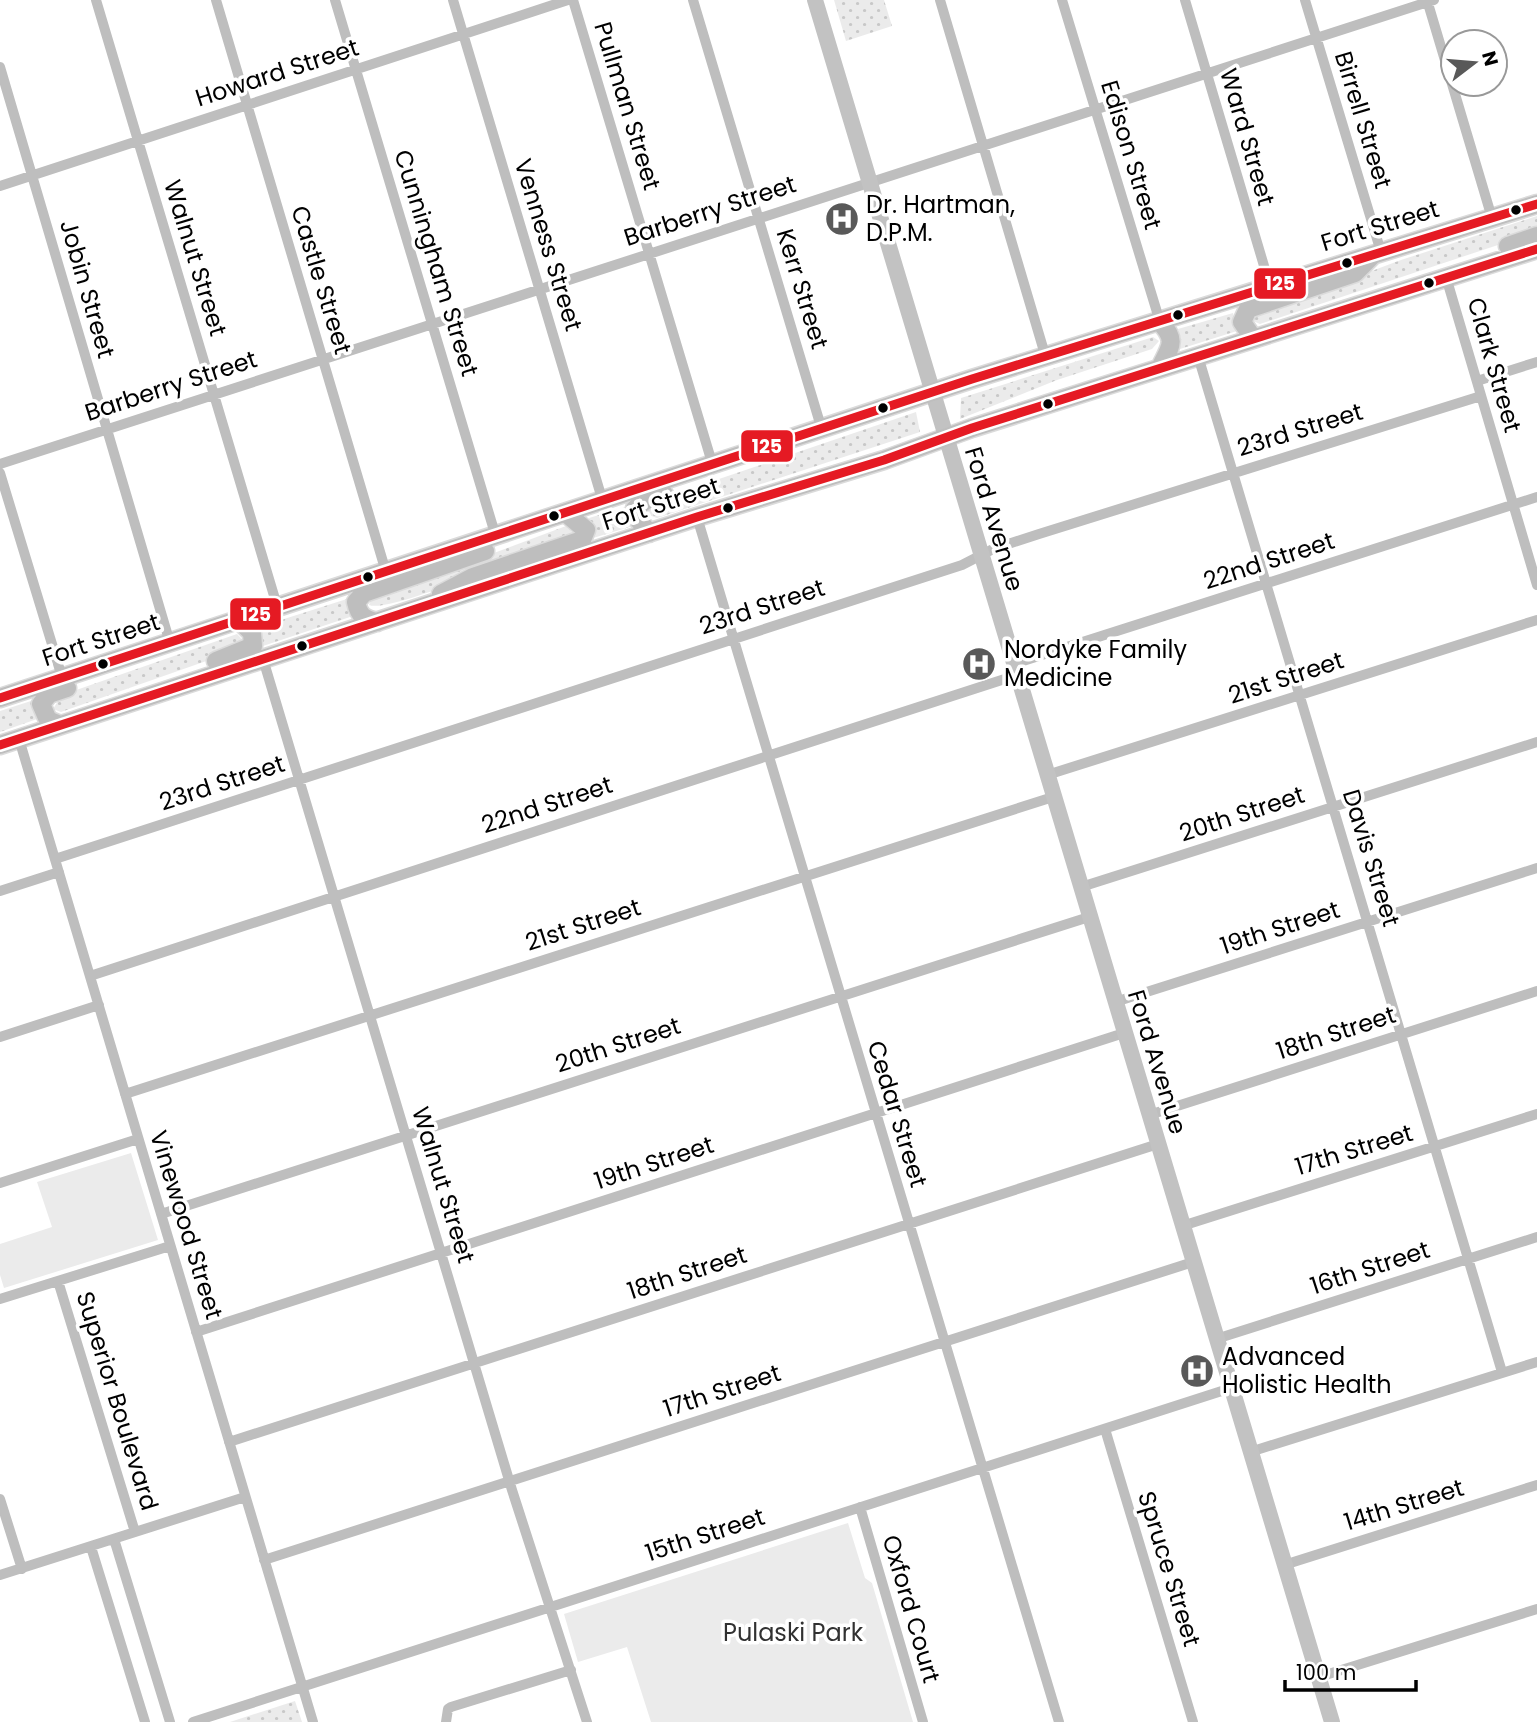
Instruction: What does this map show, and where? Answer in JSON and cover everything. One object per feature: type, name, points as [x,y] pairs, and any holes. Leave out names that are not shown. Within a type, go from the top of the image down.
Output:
[{"type":"main road","name":"Ford Avenue","points":[[815,0],[1332,1722]]},
{"type":"main road","name":"Fort Street","points":[[0,698],[931,393],[1537,204]]},
{"type":"main road","points":[[1450,276],[1470,258],[1537,236]]},
{"type":"main road","name":"Fort Street","points":[[0,745],[697,517],[808,485],[946,437],[1537,249]]},
{"type":"main road","points":[[1253,338],[1242,322],[1248,309],[1355,273],[1378,252]]},
{"type":"main road","points":[[1160,322],[1172,340],[1160,368]]},
{"type":"main road","points":[[649,533],[635,514],[640,503],[746,467],[786,442]]},
{"type":"main road","points":[[424,606],[452,586],[582,540],[586,530],[567,514]]},
{"type":"main road","points":[[377,622],[360,615],[356,602],[364,593],[468,558],[497,546],[530,526]]},
{"type":"main road","points":[[81,718],[132,689],[250,649],[253,638],[240,621]]},
{"type":"main road","points":[[60,725],[48,720],[40,709],[49,694],[150,661],[196,635]]},
{"type":"street","name":"Walnut Street","points":[[96,0],[278,609]]},
{"type":"street","name":"Castle Street","points":[[216,0],[386,572]]},
{"type":"street","name":"Cunningham Street","points":[[335,0],[496,537]]},
{"type":"street","name":"Venness Street","points":[[453,0],[603,502]]},
{"type":"street","name":"Howard Street","points":[[0,186],[568,0]]},
{"type":"street","name":"Pullman Street","points":[[573,0],[713,466]]},
{"type":"street","name":"Kerr Street","points":[[693,0],[822,430]]},
{"type":"street","points":[[940,0],[1046,358]]},
{"type":"street","name":"Edison Street","points":[[1062,0],[1160,322]]},
{"type":"street","name":"Ward Street","points":[[1185,0],[1270,286]]},
{"type":"street","name":"Birrell Street","points":[[1305,0],[1378,252]]},
{"type":"street","name":"Barberry Street","points":[[0,464],[870,180],[1430,1]]},
{"type":"street","points":[[1430,1],[1492,218]]},
{"type":"street","name":"Jobin Street","points":[[0,67],[170,643]]},
{"type":"street","name":"Clark Street","points":[[1450,276],[1481,396],[1537,585]]},
{"type":"street","name":"Davis Street","points":[[1198,356],[1503,1373]]},
{"type":"street","points":[[1477,381],[1537,362]]},
{"type":"street","name":"23rd Street","points":[[55,859],[962,565],[1039,534],[1481,396]]},
{"type":"street","points":[[0,473],[62,677]]},
{"type":"street","name":"22nd Street","points":[[90,976],[768,755],[1266,584],[1537,498]]},
{"type":"street","name":"Cedar Street","points":[[697,517],[908,1224],[985,1468],[1059,1722]]},
{"type":"street","name":"21st Street","points":[[1047,775],[1537,620]]},
{"type":"street","name":"Walnut Street","points":[[263,659],[474,1363],[587,1722]]},
{"type":"street","name":"Vinewood Street","points":[[19,739],[313,1722]]},
{"type":"street","name":"20th Street","points":[[1081,887],[1537,742]]},
{"type":"street","name":"21st Street","points":[[125,1094],[1054,797]]},
{"type":"street","name":"19th Street","points":[[1115,1002],[1537,868]]},
{"type":"street","points":[[0,891],[59,872]]},
{"type":"street","name":"20th Street","points":[[161,1214],[1089,917]]},
{"type":"street","name":"18th Street","points":[[1149,1115],[1537,991]]},
{"type":"street","points":[[0,1037],[99,1005]]},
{"type":"street","name":"19th Street","points":[[196,1332],[1125,1033]]},
{"type":"street","name":"17th Street","points":[[1182,1226],[1537,1114]]},
{"type":"street","points":[[0,1183],[138,1139]]},
{"type":"street","name":"18th Street","points":[[229,1442],[1158,1144]]},
{"type":"street","name":"16th Street","points":[[1216,1339],[1537,1237]]},
{"type":"street","points":[[0,1299],[170,1246]]},
{"type":"street","name":"17th Street","points":[[264,1560],[1193,1262]]},
{"type":"street","name":"Superior Boulevard","points":[[58,1281],[135,1532]]},
{"type":"street","points":[[1250,1452],[1537,1362]]},
{"type":"street","name":"15th Street","points":[[193,1722],[1231,1388]]},
{"type":"street","name":"Spruce Street","points":[[1105,1429],[1193,1722]]},
{"type":"street","name":"14th Street","points":[[1284,1565],[1537,1485]]},
{"type":"street","points":[[0,1575],[245,1497]]},
{"type":"street","points":[[0,1499],[22,1569]]},
{"type":"street","name":"Oxford Court","points":[[860,1507],[923,1722]]},
{"type":"street","name":"Superior Boulevard","points":[[114,1539],[170,1722]]},
{"type":"street","points":[[91,1547],[145,1722]]},
{"type":"street","points":[[1319,1678],[1537,1609]]},
{"type":"street","points":[[446,1722],[448,1709],[451,1707],[571,1670]]},
{"type":"green space","points":[[834,0],[884,0],[892,26],[846,41]]},
{"type":"green space","points":[[1537,216],[1537,232],[1260,324],[1253,321],[1254,315],[1401,260]]},
{"type":"green space","points":[[1233,313],[1237,331],[1180,349],[1178,329]]},
{"type":"green space","points":[[1153,337],[1159,341],[1152,349],[1057,380],[960,419],[961,398]]},
{"type":"green space","points":[[916,412],[920,432],[657,518],[649,515],[649,509],[660,499]]},
{"type":"green space","points":[[629,506],[633,526],[593,538],[589,518]]},
{"type":"green space","points":[[566,526],[574,534],[500,565],[406,600],[369,605],[371,599]]},
{"type":"green space","points":[[350,598],[353,616],[263,646],[259,627]]},
{"type":"green space","points":[[237,634],[244,641],[232,652],[61,712],[53,709],[62,695]]},
{"type":"green space","points":[[34,700],[37,719],[0,732],[0,711]]},
{"type":"green space","points":[[131,1153],[158,1240],[4,1288],[0,1275],[0,1244],[52,1227],[37,1182]]},
{"type":"green space","name":"Pulaski Park","points":[[848,1523],[865,1578],[872,1583],[913,1722],[651,1722],[627,1647],[578,1662],[564,1614]]},
{"type":"green space","points":[[295,1701],[302,1722],[230,1722]]},
{"type":"transit line","name":"125","points":[[0,698],[972,379],[1537,204]]},
{"type":"transit line","name":"125","points":[[0,745],[697,517],[884,460],[972,428],[1537,249]]},
{"type":"place","name":"Dr. Hartman, D.P.M.","points":[[842,219]]},
{"type":"place","name":"Nordyke Family Medicine","points":[[979,664]]},
{"type":"place","name":"Advanced Holistic Health","points":[[1197,1371]]}]
